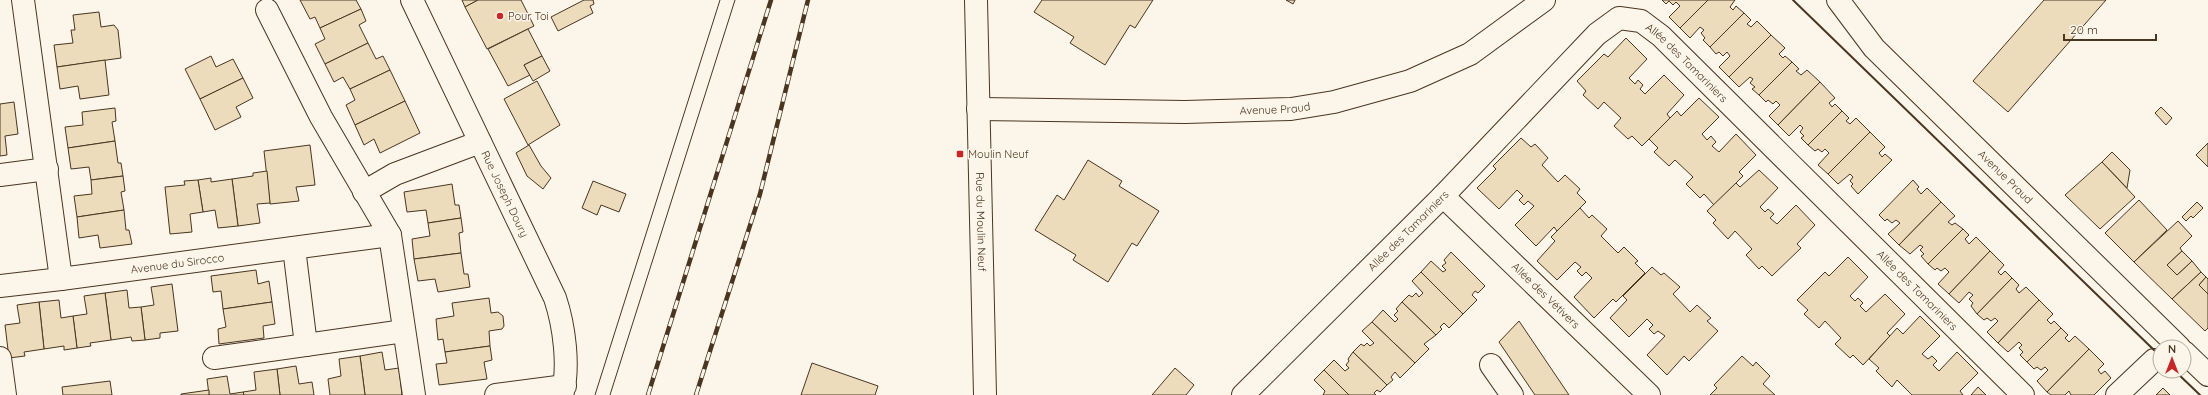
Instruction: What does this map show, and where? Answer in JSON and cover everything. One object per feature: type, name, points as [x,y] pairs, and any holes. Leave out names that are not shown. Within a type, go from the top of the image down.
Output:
[{"type":"street","points":[[23,0],[61,279]]},
{"type":"street","name":"Rue Joseph Doury","points":[[412,0],[555,298],[562,319],[563,390]]},
{"type":"street","name":"Rue du Moulin Neuf","points":[[976,0],[985,395]]},
{"type":"street","name":"Avenue Praud","points":[[978,109],[1185,112],[1292,109],[1334,102],[1410,81],[1470,54],[1544,0]]},
{"type":"street","name":"Avenue Praud","points":[[1838,0],[1874,48],[2171,339]]},
{"type":"street","points":[[267,10],[301,80],[390,236],[414,395]]},
{"type":"street","name":"Allée des Tamariniers","points":[[1243,395],[1443,196],[1597,34],[1619,18],[1641,21],[1662,36],[2023,395]]},
{"type":"street","points":[[364,192],[395,174],[480,142]]},
{"type":"street","points":[[0,175],[47,169]]},
{"type":"street","name":"Allée des Vétivers","points":[[1443,196],[1648,395]]},
{"type":"street","name":"Avenue du Sirocco","points":[[0,286],[390,236]]},
{"type":"street","points":[[294,248],[306,345]]},
{"type":"street","points":[[214,358],[404,331]]},
{"type":"street","points":[[0,358],[5,395]]},
{"type":"street","points":[[2192,360],[2208,375]]},
{"type":"street","points":[[2116,395],[2152,362]]},
{"type":"street","points":[[1491,365],[1512,395]]},
{"type":"street","points":[[496,395],[563,390]]},
{"type":"building","points":[[300,0],[356,0],[361,9],[320,28],[315,17],[310,19]]},
{"type":"building","points":[[462,0],[478,0],[465,7]]},
{"type":"building","name":"Pour Toi","points":[[478,0],[521,0],[534,26],[487,49],[465,7]]},
{"type":"building","points":[[584,0],[593,0],[594,4],[590,6],[593,13],[558,31],[551,17]]},
{"type":"building","points":[[1042,0],[1153,0],[1135,28],[1130,25],[1105,65],[1070,43],[1074,37],[1034,12]]},
{"type":"building","points":[[1286,0],[1295,0],[1293,4]]},
{"type":"building","points":[[1662,0],[1708,0],[1680,28],[1669,17],[1680,6],[1676,2],[1673,5],[1669,1],[1666,4]]},
{"type":"building","points":[[1708,0],[1735,0],[1730,7],[1733,10],[1736,6],[1744,13],[1710,47],[1703,40],[1705,38],[1701,33],[1704,30],[1700,27],[1690,38],[1680,28]]},
{"type":"building","points":[[2044,0],[2106,0],[2008,112],[1973,81]]},
{"type":"building","points":[[361,9],[366,21],[359,25],[368,43],[325,64],[315,44],[325,39],[320,28]]},
{"type":"building","points":[[99,12],[101,27],[114,25],[118,30],[121,58],[57,67],[54,45],[73,43],[71,30],[75,30],[73,15]]},
{"type":"building","points":[[1744,13],[1751,20],[1747,24],[1751,27],[1757,21],[1771,35],[1729,77],[1719,67],[1730,56],[1727,52],[1723,56],[1719,52],[1716,54],[1710,47]]},
{"type":"building","points":[[528,29],[542,56],[524,65],[530,75],[508,86],[488,49]]},
{"type":"building","points":[[1771,35],[1785,48],[1779,54],[1783,58],[1785,56],[1792,62],[1759,95],[1752,89],[1755,87],[1750,83],[1753,79],[1750,77],[1739,87],[1729,77]]},
{"type":"building","points":[[1626,38],[1647,59],[1629,78],[1635,84],[1638,80],[1643,85],[1640,89],[1645,94],[1664,75],[1684,95],[1667,114],[1670,118],[1642,146],[1632,136],[1628,139],[1614,126],[1621,118],[1604,102],[1598,109],[1583,95],[1586,91],[1577,81],[1604,54],[1608,57]]},
{"type":"building","points":[[368,43],[376,59],[383,56],[390,70],[350,89],[343,77],[334,82],[325,64]]},
{"type":"building","points":[[211,56],[216,67],[233,59],[243,78],[200,99],[185,69]]},
{"type":"building","points":[[542,56],[550,71],[533,81],[524,65]]},
{"type":"building","points":[[105,60],[109,95],[80,99],[78,86],[60,89],[57,67]]},
{"type":"building","points":[[1792,62],[1799,69],[1796,71],[1801,75],[1807,70],[1820,82],[1778,125],[1769,116],[1780,105],[1776,101],[1773,104],[1768,100],[1766,102],[1759,95]]},
{"type":"building","points":[[390,70],[405,101],[355,125],[346,105],[355,100],[350,89]]},
{"type":"building","points":[[243,78],[253,98],[236,107],[241,117],[215,130],[200,99]]},
{"type":"building","points":[[537,81],[560,125],[528,145],[504,99]]},
{"type":"building","points":[[1820,82],[1835,98],[1829,103],[1832,107],[1835,104],[1842,111],[1808,145],[1801,138],[1804,136],[1800,132],[1803,128],[1800,125],[1789,136],[1778,125]]},
{"type":"building","points":[[1699,98],[1719,117],[1702,134],[1707,140],[1711,136],[1716,142],[1712,146],[1719,152],[1736,134],[1756,155],[1739,172],[1743,176],[1714,205],[1704,194],[1700,198],[1686,184],[1693,177],[1675,160],[1669,166],[1654,152],[1658,148],[1649,139],[1677,111],[1681,116]]},
{"type":"building","points":[[405,101],[420,133],[380,153],[374,139],[364,145],[355,125]]},
{"type":"building","points":[[14,102],[18,134],[5,136],[7,155],[0,156],[0,104]]},
{"type":"building","points":[[2161,107],[2172,118],[2166,125],[2155,113]]},
{"type":"building","points":[[115,108],[116,121],[112,122],[115,141],[68,148],[65,127],[83,125],[82,112]]},
{"type":"building","points":[[1842,111],[1849,118],[1846,121],[1850,124],[1856,118],[1870,132],[1828,174],[1818,165],[1829,153],[1825,149],[1822,152],[1818,149],[1815,151],[1808,145]]},
{"type":"building","points":[[1870,132],[1885,147],[1879,153],[1882,157],[1885,154],[1892,160],[1858,194],[1851,186],[1853,184],[1850,181],[1853,177],[1850,174],[1838,184],[1828,174]]},
{"type":"building","points":[[1521,138],[1531,147],[1535,144],[1548,158],[1542,165],[1558,182],[1565,175],[1580,189],[1577,193],[1586,202],[1557,231],[1554,227],[1536,246],[1515,225],[1534,206],[1528,201],[1524,205],[1519,200],[1523,196],[1517,190],[1499,209],[1477,188],[1496,169],[1493,166]]},
{"type":"building","points":[[115,141],[118,163],[121,163],[123,176],[91,180],[89,167],[71,169],[68,148]]},
{"type":"building","points":[[2208,143],[2208,167],[2196,155]]},
{"type":"building","points":[[310,145],[315,185],[296,187],[299,201],[270,204],[264,151]]},
{"type":"building","points":[[529,145],[541,166],[551,178],[543,189],[527,176],[516,153]]},
{"type":"building","points":[[2112,152],[2130,170],[2127,188],[2102,162]]},
{"type":"building","points":[[1088,160],[1122,181],[1119,186],[1159,211],[1137,246],[1132,243],[1108,282],[1073,260],[1076,255],[1035,230],[1057,195],[1064,200]]},
{"type":"building","points":[[2102,162],[2135,197],[2100,229],[2065,195]]},
{"type":"building","points":[[1759,170],[1778,188],[1760,207],[1765,212],[1768,209],[1774,214],[1770,218],[1777,224],[1796,205],[1815,225],[1797,244],[1801,248],[1772,276],[1762,266],[1759,269],[1746,255],[1752,249],[1735,231],[1728,239],[1713,223],[1716,220],[1707,211],[1736,183],[1740,187]]},
{"type":"building","points":[[267,171],[270,203],[257,204],[260,223],[238,226],[232,179],[253,176],[253,173]]},
{"type":"building","points":[[123,176],[125,191],[121,192],[124,210],[77,217],[74,196],[92,194],[91,180]]},
{"type":"building","points":[[211,178],[211,182],[232,179],[238,226],[218,228],[215,210],[203,212],[198,180]]},
{"type":"building","points":[[198,180],[203,212],[190,214],[192,232],[170,234],[165,187],[185,185],[184,181]]},
{"type":"building","points":[[1913,180],[1919,187],[1917,189],[1921,194],[1927,188],[1941,202],[1899,245],[1888,234],[1900,223],[1896,220],[1892,223],[1887,219],[1885,221],[1879,215]]},
{"type":"building","points":[[593,181],[626,194],[619,212],[601,205],[597,215],[582,208]]},
{"type":"building","points":[[452,184],[455,205],[459,205],[461,218],[428,223],[426,210],[407,212],[404,192]]},
{"type":"building","points":[[2139,200],[2167,230],[2134,262],[2105,233]]},
{"type":"building","points":[[1941,202],[1955,216],[1948,222],[1952,225],[1955,223],[1963,229],[1928,264],[1921,256],[1924,254],[1920,250],[1923,247],[1920,245],[1910,254],[1899,245]]},
{"type":"building","points":[[2197,202],[2203,208],[2193,218],[2191,216],[2186,221],[2182,217]]},
{"type":"building","points":[[1580,208],[1589,218],[1592,215],[1607,229],[1601,236],[1618,253],[1624,247],[1638,261],[1635,263],[1645,273],[1616,302],[1613,299],[1594,318],[1574,297],[1592,278],[1586,272],[1582,276],[1577,271],[1581,267],[1575,262],[1557,280],[1537,261],[1555,241],[1551,237]]},
{"type":"building","points":[[124,210],[126,230],[129,230],[132,244],[100,248],[98,235],[79,238],[77,217]]},
{"type":"building","points":[[461,218],[463,232],[459,233],[461,253],[414,259],[412,239],[430,236],[428,223]]},
{"type":"building","points":[[2178,221],[2192,236],[2180,248],[2182,251],[2167,265],[2177,275],[2192,261],[2201,272],[2172,299],[2134,262]]},
{"type":"building","points":[[1963,229],[1969,235],[1965,239],[1969,244],[1976,237],[1990,251],[1949,294],[1938,284],[1949,272],[1945,268],[1941,271],[1937,268],[1935,270],[1928,264]]},
{"type":"building","points":[[1990,251],[2004,265],[1998,272],[2001,275],[2005,271],[2012,278],[1977,314],[1971,306],[1973,303],[1969,299],[1973,295],[1969,292],[1959,303],[1949,294]]},
{"type":"building","points":[[2182,251],[2192,261],[2177,275],[2167,265]]},
{"type":"building","points":[[1451,252],[1485,286],[1478,293],[1475,291],[1472,295],[1477,300],[1463,314],[1421,272],[1431,261],[1443,272],[1446,270],[1442,266],[1446,263],[1444,260]]},
{"type":"building","points":[[461,253],[464,274],[468,274],[470,287],[438,292],[435,279],[418,281],[414,259]]},
{"type":"building","points":[[1848,257],[1868,277],[1850,296],[1855,301],[1858,298],[1863,303],[1860,306],[1866,312],[1885,294],[1905,314],[1887,333],[1890,336],[1863,365],[1853,355],[1850,358],[1835,344],[1841,338],[1825,321],[1819,328],[1804,314],[1808,310],[1797,300],[1825,272],[1829,276]]},
{"type":"building","points":[[1652,267],[1661,275],[1664,273],[1680,287],[1673,294],[1690,312],[1697,305],[1711,318],[1707,321],[1718,331],[1689,361],[1684,356],[1667,375],[1647,355],[1665,336],[1658,331],[1654,334],[1649,329],[1653,325],[1647,319],[1629,337],[1610,318],[1627,300],[1623,296]]},
{"type":"building","points":[[256,270],[258,284],[269,281],[272,302],[223,309],[221,291],[213,292],[211,276]]},
{"type":"building","points":[[1421,272],[1463,314],[1449,328],[1444,323],[1440,327],[1442,329],[1436,335],[1402,302],[1409,295],[1412,297],[1416,293],[1419,297],[1423,293],[1412,281]]},
{"type":"building","points":[[2201,272],[2206,277],[2199,285],[2208,294],[2208,328],[2205,331],[2172,299]]},
{"type":"building","points":[[2206,277],[2208,279],[2208,294],[2199,285]]},
{"type":"building","points":[[2012,278],[2019,285],[2016,289],[2019,293],[2026,287],[2039,300],[1998,343],[1987,332],[1998,321],[1995,318],[1991,321],[1987,318],[1984,320],[1977,314]]},
{"type":"building","points":[[172,284],[178,331],[160,333],[160,338],[145,340],[141,307],[154,305],[151,287]]},
{"type":"building","points":[[127,290],[129,308],[141,307],[145,340],[132,341],[131,337],[111,340],[105,293]]},
{"type":"building","points":[[105,293],[111,340],[90,343],[91,346],[77,348],[73,316],[87,314],[84,296]]},
{"type":"building","points":[[489,298],[491,313],[498,312],[503,316],[504,326],[502,329],[489,331],[490,346],[445,352],[443,339],[438,340],[436,319],[454,316],[452,303]]},
{"type":"building","points":[[59,300],[61,318],[73,316],[77,348],[64,350],[64,346],[44,349],[39,302]]},
{"type":"building","points":[[2039,300],[2053,314],[2047,320],[2051,324],[2054,321],[2061,328],[2027,362],[2020,355],[2023,352],[2019,348],[2022,345],[2019,342],[2008,352],[1998,343]]},
{"type":"building","points":[[39,302],[44,349],[24,352],[25,356],[9,358],[5,325],[20,323],[17,305]]},
{"type":"building","points":[[272,302],[275,324],[263,326],[264,338],[219,344],[218,329],[226,327],[223,309]]},
{"type":"building","points":[[1402,302],[1436,335],[1424,344],[1429,349],[1415,363],[1372,322],[1383,310],[1395,322],[1398,319],[1394,315],[1398,311],[1396,309]]},
{"type":"building","points":[[1920,316],[1940,336],[1922,354],[1928,359],[1932,356],[1937,361],[1933,365],[1939,371],[1957,352],[1978,373],[1960,391],[1963,395],[1912,395],[1897,380],[1892,387],[1876,371],[1879,368],[1869,359],[1897,328],[1903,334]]},
{"type":"building","points":[[1519,321],[1569,395],[1535,395],[1499,342]]},
{"type":"building","points":[[1372,322],[1415,363],[1400,378],[1395,372],[1391,377],[1393,380],[1387,385],[1353,352],[1361,344],[1364,346],[1367,343],[1370,346],[1374,343],[1362,331]]},
{"type":"building","points":[[2061,328],[2068,335],[2065,338],[2069,342],[2075,336],[2089,349],[2047,392],[2037,381],[2048,370],[2045,367],[2041,370],[2037,367],[2034,369],[2027,362]]},
{"type":"building","points":[[490,346],[492,360],[484,362],[487,379],[439,385],[436,364],[447,363],[445,352]]},
{"type":"building","points":[[2089,349],[2104,364],[2098,370],[2101,374],[2105,371],[2111,378],[2094,395],[2071,395],[2069,391],[2065,395],[2051,395],[2047,392]]},
{"type":"building","points":[[382,352],[385,370],[399,368],[402,395],[365,395],[360,356]]},
{"type":"building","points":[[1353,352],[1387,385],[1380,392],[1377,390],[1374,393],[1376,395],[1349,395],[1324,370],[1334,360],[1345,371],[1349,368],[1346,365]]},
{"type":"building","points":[[360,356],[365,395],[330,395],[328,379],[341,376],[339,359]]},
{"type":"building","points":[[1742,356],[1753,366],[1756,362],[1770,376],[1763,384],[1775,395],[1710,395],[1717,388],[1714,385]]},
{"type":"building","points":[[812,363],[878,386],[875,395],[801,395]]},
{"type":"building","points":[[296,366],[299,384],[312,382],[314,395],[280,395],[277,369]]},
{"type":"building","points":[[1175,368],[1194,385],[1186,395],[1152,395]]},
{"type":"building","points":[[277,369],[280,395],[244,395],[243,392],[256,390],[254,372]]},
{"type":"building","points":[[1324,370],[1349,395],[1323,395],[1325,391],[1314,380]]},
{"type":"building","points":[[227,376],[230,394],[243,392],[244,395],[209,395],[207,379]]},
{"type":"building","points":[[110,381],[112,395],[63,395],[62,387]]},
{"type":"building","points":[[1978,387],[1986,395],[1971,395]]},
{"type":"building","points":[[2163,388],[2170,395],[2156,395]]},
{"type":"building","points":[[209,390],[209,395],[181,395],[181,394]]},
{"type":"tram line","points":[[595,395],[720,0]]},
{"type":"tram line","points":[[610,395],[735,0]]},
{"type":"railway","points":[[648,395],[771,0]]},
{"type":"railway","points":[[696,395],[760,194],[808,0]]},
{"type":"wall","points":[[1793,0],[2152,348]]},
{"type":"wall","points":[[2183,379],[2200,395]]},
{"type":"place","name":"Pour Toi","points":[[500,16]]},
{"type":"place","name":"Moulin Neuf","points":[[960,154]]}]
